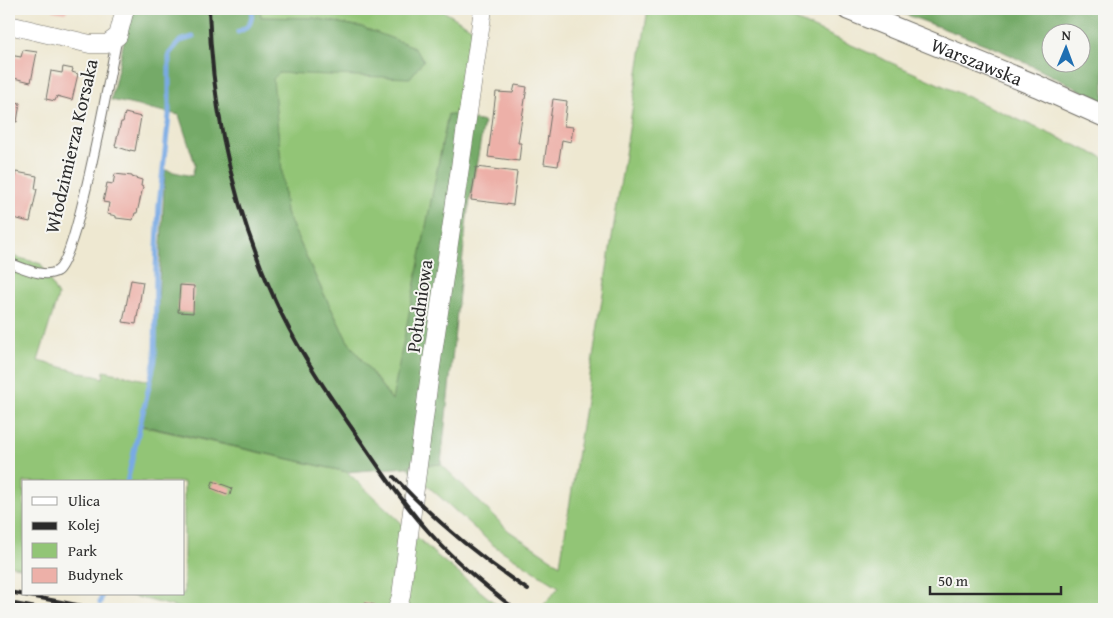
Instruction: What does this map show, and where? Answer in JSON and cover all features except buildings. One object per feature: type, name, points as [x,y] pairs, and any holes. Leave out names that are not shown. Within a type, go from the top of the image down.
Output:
[{"type":"street","name":"Włodzimierza Korsaka","points":[[9,25],[90,44],[107,44],[118,36],[125,9]]},
{"type":"street","name":"Południowa","points":[[397,609],[401,596],[428,388],[483,9]]},
{"type":"street","name":"Warszawska","points":[[848,9],[1037,86],[1104,116]]},
{"type":"lane","name":"Włodzimierza Korsaka","points":[[9,263],[45,274],[56,272],[63,264],[83,205],[118,36]]},
{"type":"green space","points":[[131,9],[260,9],[261,17],[313,18],[362,27],[412,46],[424,60],[410,78],[279,73],[273,79],[286,212],[347,340],[392,400],[448,114],[484,122],[467,217],[441,464],[347,472],[140,425],[155,360],[165,170],[192,176],[195,164],[179,115],[111,100]]},
{"type":"green space","points":[[260,9],[440,9],[473,29],[461,117],[448,114],[393,401],[347,340],[286,212],[272,78],[362,27],[313,18],[261,17]]},
{"type":"green space","points":[[648,9],[771,9],[1104,158],[1104,609],[540,609],[559,587],[493,545],[407,467],[441,464],[509,531],[560,565]]},
{"type":"green space","points":[[891,9],[1104,9],[1104,102],[1044,72],[1090,72],[1090,22],[1040,22],[1040,70],[998,49]]},
{"type":"green space","points":[[9,255],[41,264],[58,296],[38,361],[103,378],[104,371],[150,381],[140,426],[347,472],[435,554],[502,609],[184,609],[133,596],[185,596],[185,480],[22,480],[22,568],[9,565]]},
{"type":"waterway","points":[[238,32],[246,28],[250,23],[253,9]]},
{"type":"waterway","points":[[127,480],[155,360],[156,270],[159,205],[169,115],[169,54],[180,41],[193,37]]},
{"type":"waterway","points":[[100,603],[102,596]]},
{"type":"railway","points":[[209,9],[215,88],[229,166],[252,242],[282,315],[299,347],[328,393],[409,509],[438,542],[459,562],[515,609]]},
{"type":"railway","points":[[394,477],[458,537],[528,590]]},
{"type":"railway","points":[[9,592],[22,594]]},
{"type":"railway","points":[[30,596],[98,609]]},
{"type":"railway","points":[[9,603],[42,609]]}]
